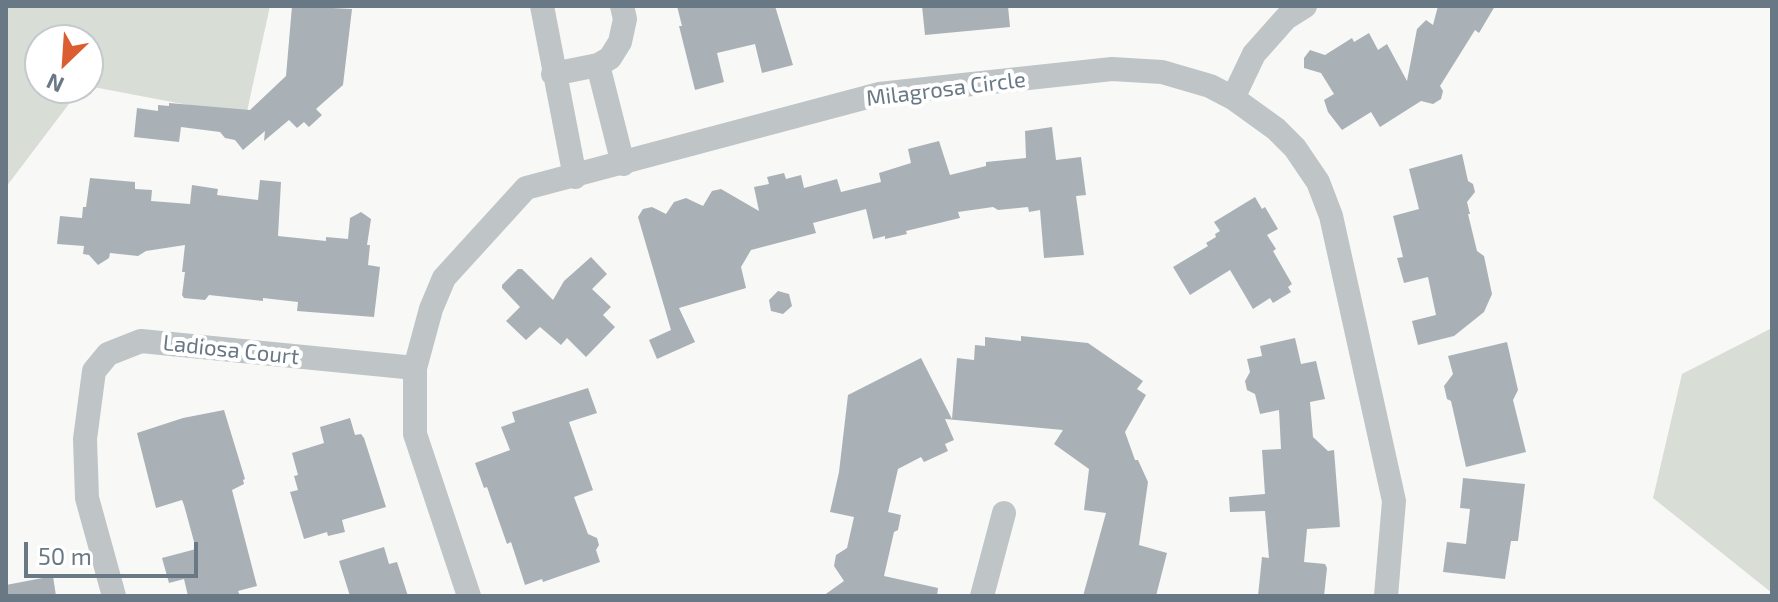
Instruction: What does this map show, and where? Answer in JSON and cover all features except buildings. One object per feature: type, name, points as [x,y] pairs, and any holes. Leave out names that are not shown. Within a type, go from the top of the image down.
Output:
[{"type":"street","points":[[542,6],[575,177]]},
{"type":"street","points":[[553,74],[598,65],[610,58],[620,42],[625,19],[622,6]]},
{"type":"street","points":[[1233,98],[1254,54],[1286,18],[1305,6]]},
{"type":"street","points":[[598,65],[623,164]]},
{"type":"street","name":"Milagrosa Circle","points":[[469,596],[415,434],[415,368],[431,309],[444,278],[526,188],[879,94],[1112,69],[1137,69],[1186,78],[1233,98],[1276,129],[1295,148],[1318,182],[1331,216],[1394,501],[1386,596]]},
{"type":"street","name":"Ladiosa Court","points":[[114,596],[87,498],[85,439],[94,371],[108,354],[141,341],[415,368]]},
{"type":"street","points":[[982,596],[1004,513]]},
{"type":"shaded area","points":[[6,6],[270,6],[246,116],[104,89],[104,24],[24,24],[24,104],[69,104],[6,187]]},
{"type":"shaded area","points":[[1772,328],[1772,593],[1653,498],[1682,374]]}]
